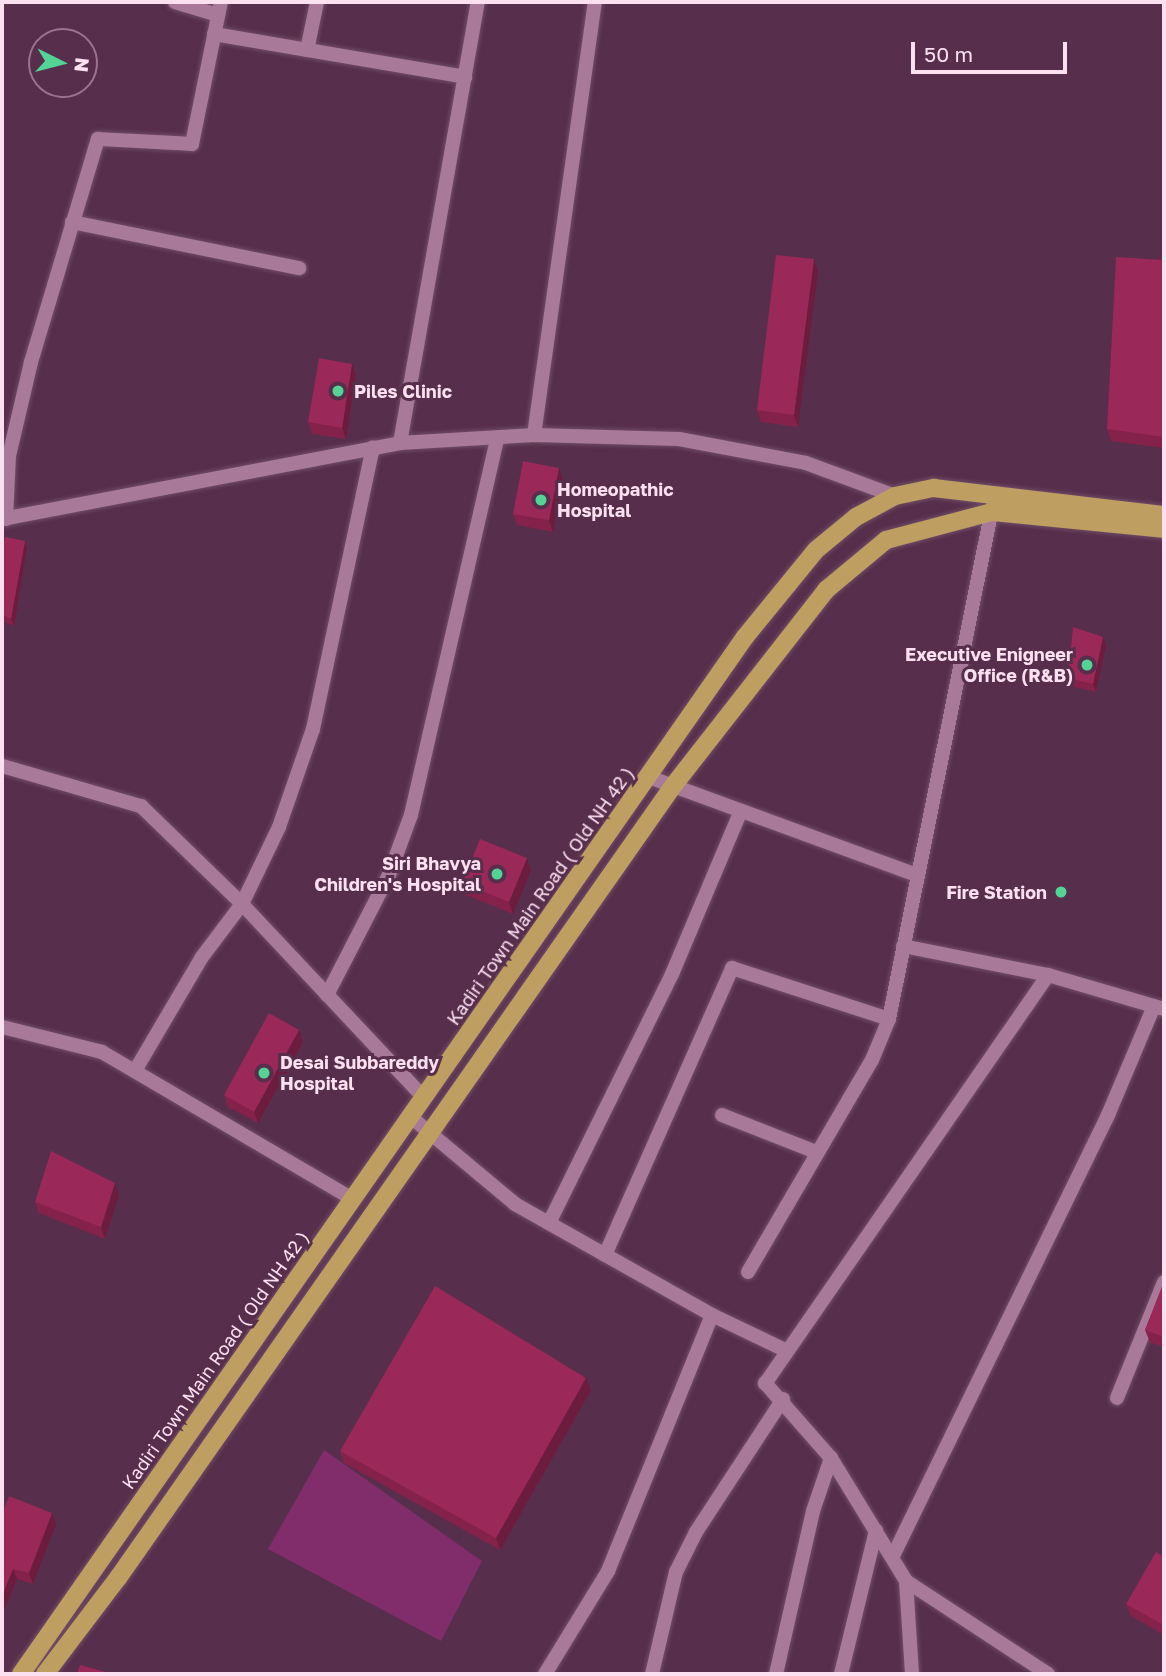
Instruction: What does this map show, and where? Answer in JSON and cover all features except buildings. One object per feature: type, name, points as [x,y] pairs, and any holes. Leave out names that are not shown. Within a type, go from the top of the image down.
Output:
[{"type":"main road","name":"Kadiri Town Main Road ( Old NH 42 )","points":[[21,1674],[745,637],[809,559],[856,517],[895,496],[934,488],[995,492],[1164,515]]},
{"type":"main road","points":[[45,1674],[118,1578],[673,786],[826,590],[886,540],[992,512],[1164,529]]},
{"type":"street","points":[[175,2],[219,8],[192,144],[97,139],[12,443],[4,519],[373,447],[534,435],[679,439],[806,463],[895,496]]},
{"type":"street","points":[[307,50],[317,2]]},
{"type":"street","points":[[400,443],[478,2]]},
{"type":"street","points":[[534,435],[595,2]]},
{"type":"street","points":[[214,34],[465,77]]},
{"type":"street","points":[[72,222],[299,268]]},
{"type":"street","points":[[327,995],[389,875],[411,815],[497,439]]},
{"type":"street","points":[[136,1069],[202,957],[242,904],[279,827],[313,729],[373,447]]},
{"type":"street","points":[[748,1272],[872,1060],[889,1019],[995,492]]},
{"type":"street","points":[[2,766],[141,806],[242,904],[424,1098]]},
{"type":"street","points":[[649,777],[917,875]]},
{"type":"street","points":[[549,1223],[672,974],[741,811]]},
{"type":"street","points":[[893,1556],[1159,1008],[1048,975],[903,946]]},
{"type":"street","points":[[605,1255],[732,968],[889,1019]]},
{"type":"street","points":[[912,1674],[906,1581],[831,1458],[783,1399],[765,1383],[1048,975]]},
{"type":"street","points":[[2,1027],[102,1052],[136,1069],[353,1199]]},
{"type":"street","points":[[722,1115],[816,1153]]},
{"type":"street","points":[[411,1117],[515,1204],[712,1315],[787,1350]]},
{"type":"street","points":[[1117,1398],[1164,1282]]},
{"type":"street","points":[[545,1674],[608,1571],[712,1315]]},
{"type":"street","points":[[652,1674],[681,1562],[696,1532],[783,1399]]},
{"type":"street","points":[[776,1674],[813,1511],[831,1458]]},
{"type":"street","points":[[841,1674],[876,1530]]},
{"type":"street","points":[[906,1581],[1048,1674]]},
{"type":"shaded area","points":[[324,1450],[482,1561],[441,1641],[268,1549]]},
{"type":"place","name":"Piles Clinic","points":[[338,391]]},
{"type":"place","name":"Homeopathic Hospital","points":[[541,500]]},
{"type":"place","name":"Executive Enigneer Office (R&B)","points":[[1087,665]]},
{"type":"place","name":"Siri Bhavya Children's Hospital","points":[[497,874]]},
{"type":"place","name":"Fire Station","points":[[1061,892]]},
{"type":"place","name":"Desai Subbareddy Hospital","points":[[264,1073]]}]
